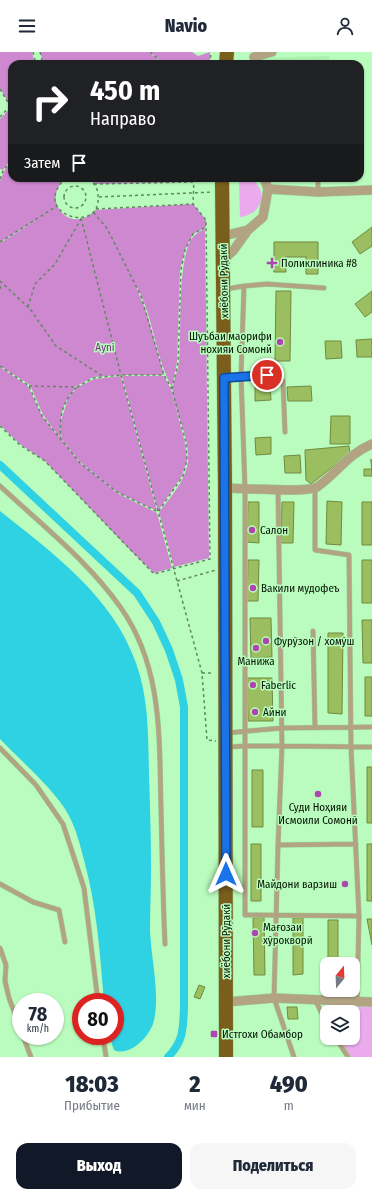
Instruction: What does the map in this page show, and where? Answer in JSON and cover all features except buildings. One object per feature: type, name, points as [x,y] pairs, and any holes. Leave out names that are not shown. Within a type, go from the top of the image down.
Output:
[{"type":"highway","name":"хиёбони Рӯдакӣ","points":[[222,182],[225,488],[223,740],[226,1057]]},
{"type":"street","points":[[254,58],[272,52]]},
{"type":"street","points":[[223,260],[233,251],[248,230],[263,217],[268,189],[265,182]]},
{"type":"street","points":[[268,189],[318,192],[372,190]]},
{"type":"street","points":[[223,236],[248,230]]},
{"type":"street","points":[[225,488],[278,490],[315,488],[359,450],[372,444]]},
{"type":"street","points":[[226,1002],[274,998],[372,1002]]},
{"type":"lane","points":[[318,182],[318,192]]},
{"type":"lane","points":[[224,289],[267,284],[324,288]]},
{"type":"lane","points":[[244,286],[241,376],[245,488],[245,915],[359,916]]},
{"type":"lane","points":[[224,378],[241,376],[278,376],[283,381],[285,432]]},
{"type":"lane","points":[[0,486],[96,575],[122,609],[145,651],[155,693],[159,731],[165,944]]},
{"type":"lane","points":[[315,488],[314,550],[349,555],[351,747],[359,916],[357,1002]]},
{"type":"lane","points":[[278,490],[282,746],[274,998],[294,1057]]},
{"type":"lane","points":[[313,631],[315,728]]},
{"type":"lane","points":[[223,740],[244,732],[282,728],[372,727]]},
{"type":"lane","points":[[223,740],[245,746],[372,747]]},
{"type":"lane","points":[[0,748],[36,785],[63,824],[84,888],[97,993]]},
{"type":"lane","points":[[278,845],[356,844]]},
{"type":"lane","points":[[0,884],[33,902],[59,910],[65,942]]},
{"type":"lane","points":[[0,948],[6,966],[5,981],[12,1006]]},
{"type":"lane","points":[[314,999],[320,1011]]},
{"type":"lane","points":[[26,1045],[31,1057]]},
{"type":"lane","points":[[104,1045],[106,1057]]},
{"type":"lane","points":[[340,1045],[348,1057]]},
{"type":"path","points":[[150,52],[159,60]]},
{"type":"path","points":[[0,89],[8,101]]},
{"type":"path","points":[[0,117],[8,108]]},
{"type":"path","points":[[0,179],[3,171],[8,165]]},
{"type":"path","points":[[63,182],[57,189],[55,195],[57,206],[67,217],[81,218],[93,212],[99,197],[94,184],[92,182]]},
{"type":"path","points":[[0,426],[20,445],[45,461],[154,574],[210,559],[206,220],[193,204],[193,182],[94,184]]},
{"type":"path","points":[[74,185],[80,186],[87,195],[86,201],[82,206],[77,208],[71,207],[66,203],[64,198],[65,192],[69,187],[74,185]]},
{"type":"path","points":[[99,197],[213,192]]},
{"type":"path","points":[[95,209],[193,204]]},
{"type":"path","points":[[0,242],[57,206]]},
{"type":"path","points":[[93,212],[106,227],[141,296],[164,375],[172,389],[186,442],[187,460],[183,476],[158,512]]},
{"type":"path","points":[[28,307],[35,284],[55,264],[81,218]]},
{"type":"path","points":[[81,218],[121,375],[202,673],[207,740],[223,740]]},
{"type":"path","points":[[172,389],[178,363],[181,270],[185,250],[193,234],[206,227]]},
{"type":"path","points":[[1,282],[28,307],[56,346],[104,377]]},
{"type":"path","points":[[0,289],[1,282]]},
{"type":"path","points":[[0,366],[29,386],[42,416],[80,463],[117,492],[158,512]]},
{"type":"path","points":[[61,440],[60,424],[63,409],[67,397],[77,387],[93,378],[121,375],[164,375]]},
{"type":"path","points":[[29,386],[77,387]]},
{"type":"path","points":[[177,581],[216,570]]},
{"type":"path","points":[[202,673],[216,673]]},
{"type":"shaded area","points":[[329,56],[329,60],[258,60],[258,58]]},
{"type":"shaded area","points":[[239,182],[255,182],[260,189],[261,202],[254,212],[240,217]]},
{"type":"shaded area","points":[[372,999],[372,1057],[351,1057],[343,1045],[360,1045],[360,1005],[347,1004]]},
{"type":"green space","points":[[0,52],[32,52],[34,60],[8,60],[8,102],[0,88]]},
{"type":"green space","points":[[40,52],[149,52],[158,60],[43,60]]},
{"type":"green space","points":[[150,52],[192,52],[198,56],[210,52],[210,60],[159,60]]},
{"type":"green space","points":[[8,110],[8,163],[3,170],[0,169],[0,119]]},
{"type":"green space","name":"Ayni","points":[[8,166],[8,182],[62,182],[58,188],[56,197],[58,206],[62,213],[69,218],[78,219],[87,217],[95,210],[193,204],[206,220],[206,227],[193,234],[185,250],[180,270],[177,362],[172,387],[161,362],[146,309],[135,284],[147,314],[164,375],[121,375],[93,377],[77,386],[72,386],[77,387],[67,399],[62,411],[60,424],[61,439],[43,415],[30,385],[0,366],[0,243],[46,214],[0,242],[0,181]]},
{"type":"green space","points":[[92,182],[193,182],[95,184]]},
{"type":"green space","points":[[205,229],[209,558],[174,567],[159,512],[177,488],[185,474],[187,467],[187,443],[173,395],[173,387],[179,362],[182,275],[185,258],[189,244],[195,235]]},
{"type":"green space","points":[[0,367],[28,386],[42,416],[80,463],[117,493],[157,513],[172,568],[154,573],[45,461],[20,444],[0,425]]},
{"type":"green space","points":[[121,376],[157,511],[117,492],[80,462],[62,440],[60,424],[68,398],[78,387],[94,379]]},
{"type":"green space","points":[[122,376],[164,376],[171,389],[185,443],[187,460],[182,476],[158,511]]},
{"type":"water","points":[[0,511],[60,560],[97,597],[126,639],[140,677],[146,704],[148,732],[151,856],[150,930],[156,1002],[151,1029],[147,1035],[132,1049],[126,1051],[114,1050],[112,1045],[124,1045],[124,993],[103,993],[92,895],[81,848],[73,825],[68,814],[55,795],[0,739]]},
{"type":"waterway","points":[[0,465],[137,593],[156,622],[169,650],[179,680],[184,707],[184,1007],[182,1034],[177,1045],[168,1057]]},
{"type":"place","name":"Поликлиника #8","points":[[272,263]]},
{"type":"place","name":"Шуъбаи маорифи нохияи Сомонй","points":[[280,342]]},
{"type":"place","name":"Салон","points":[[252,530]]},
{"type":"place","name":"Вакили мудофеъ","points":[[253,588]]},
{"type":"place","name":"Фурӯзон / хомӯш","points":[[266,641]]},
{"type":"place","name":"Манижа","points":[[256,648]]},
{"type":"place","name":"Faberlic","points":[[253,685]]},
{"type":"place","name":"Айни","points":[[255,712]]},
{"type":"place","name":"Суди Ноҳияи Исмоили Сомонӣ","points":[[318,794]]},
{"type":"place","name":"Майдони варзиш","points":[[345,884]]},
{"type":"place","name":"Мағозаи хӯрокворӣ","points":[[255,933]]},
{"type":"place","name":"Истгохи Обамбор","points":[[214,1034]]},
{"type":"route","points":[[226,874],[224,378],[267,375]]}]
